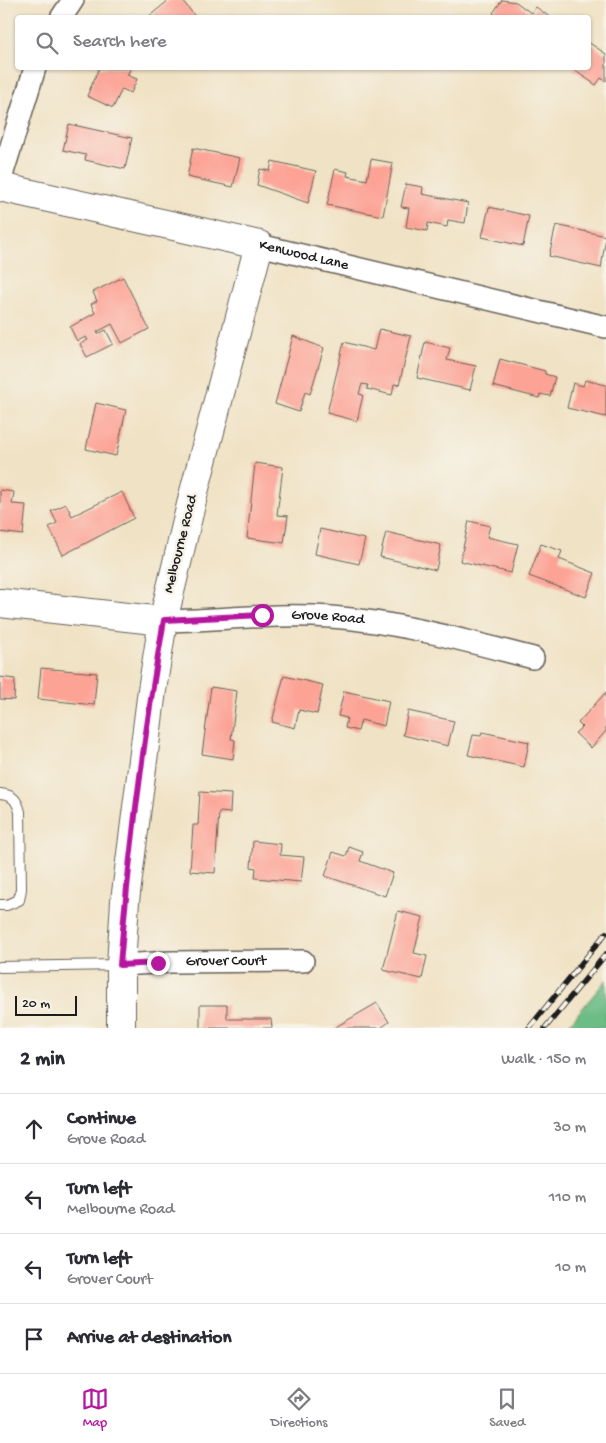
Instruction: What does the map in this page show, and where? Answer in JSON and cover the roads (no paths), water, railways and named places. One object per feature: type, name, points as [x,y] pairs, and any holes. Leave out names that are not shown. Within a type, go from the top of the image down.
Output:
[{"type":"street","points":[[63,15],[73,0]]},
{"type":"street","points":[[0,182],[34,70]]},
{"type":"street","name":"Kenwood Lane","points":[[0,188],[259,245],[606,327]]},
{"type":"street","name":"Melbourne Road","points":[[121,1028],[120,965],[126,891],[152,690],[164,620],[192,501],[259,245]]},
{"type":"street","name":"Grove Road","points":[[0,603],[164,620],[262,615],[331,617],[406,627],[533,658]]},
{"type":"street","name":"Grover Court","points":[[120,965],[171,962],[302,961]]},
{"type":"lane","points":[[0,794],[10,795],[18,802],[20,812],[21,889],[19,900],[7,905],[0,905]]},
{"type":"lane","points":[[0,968],[120,965]]},
{"type":"railway","points":[[529,1028],[606,933]]},
{"type":"railway","points":[[545,1028],[606,954]]}]
